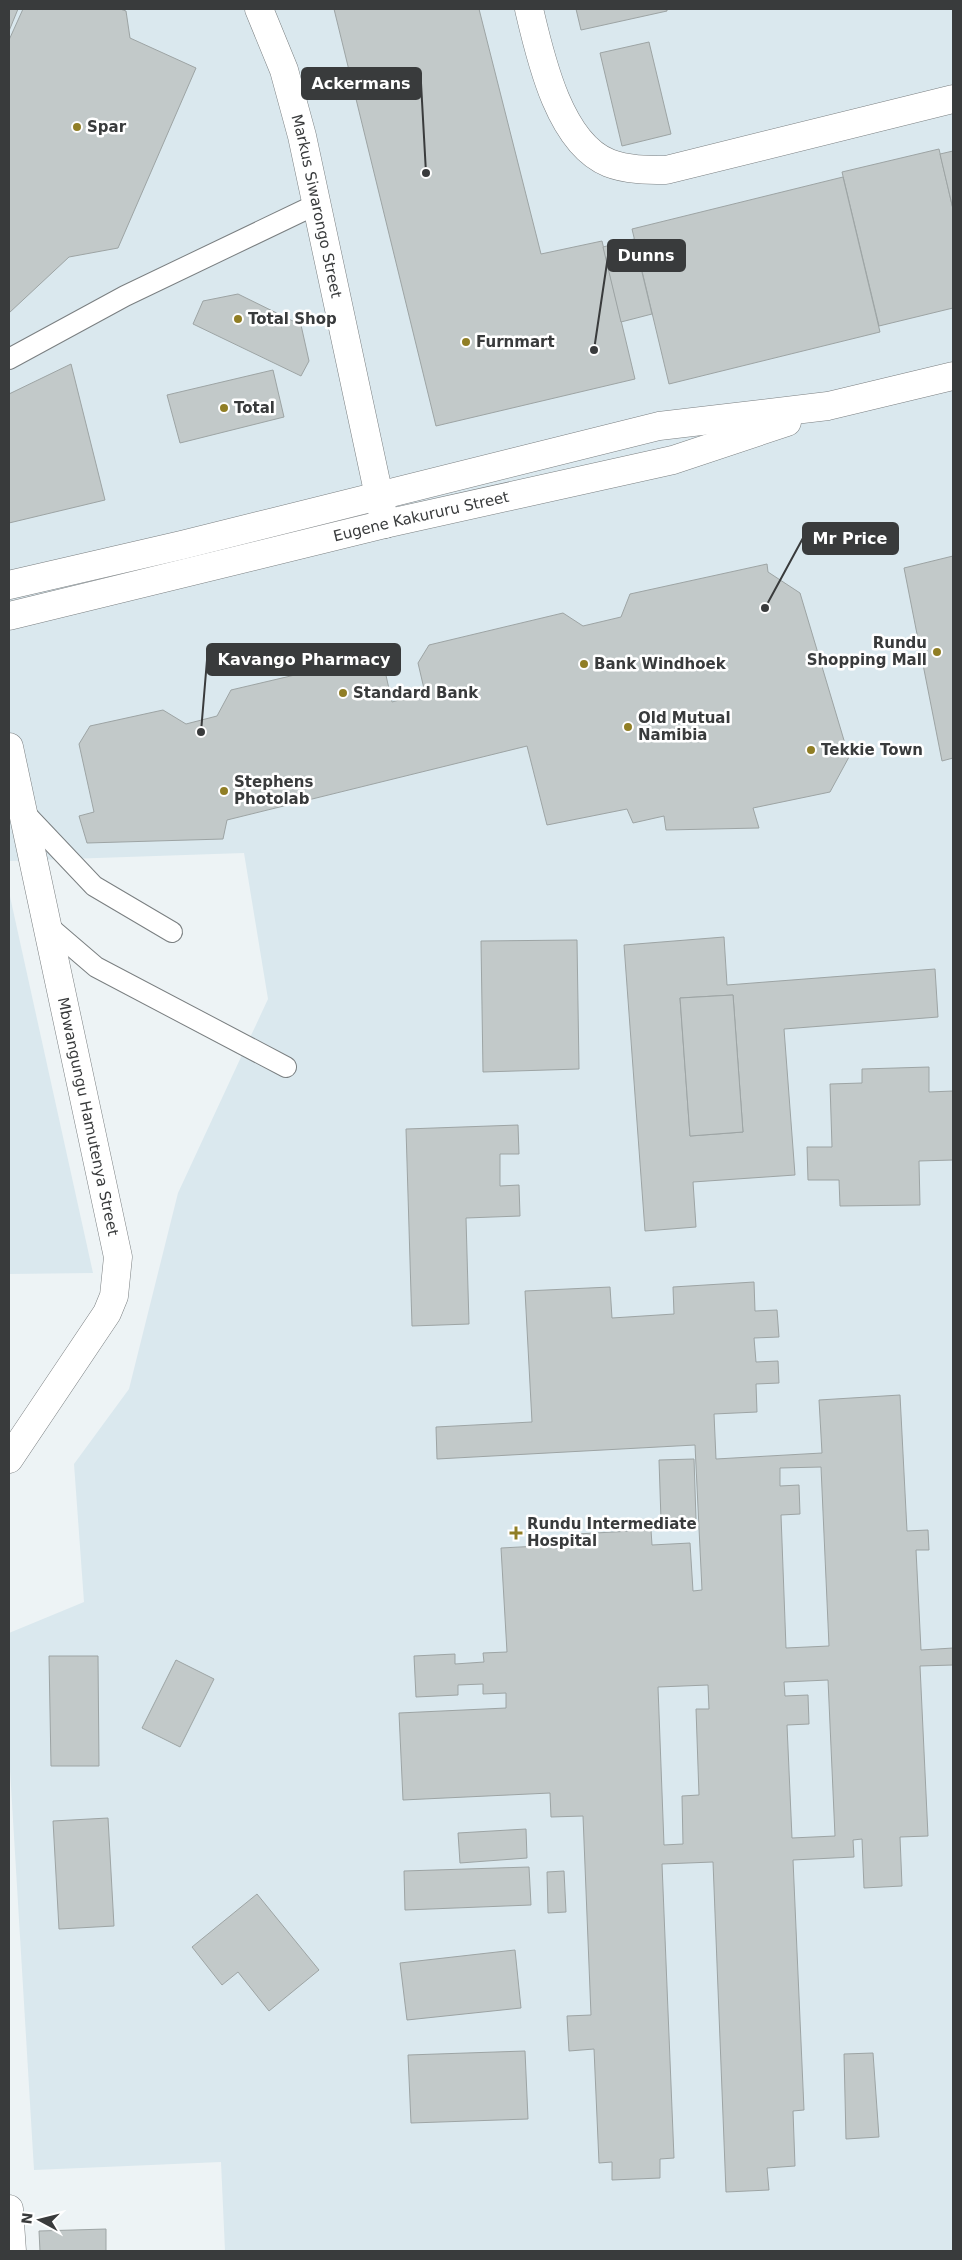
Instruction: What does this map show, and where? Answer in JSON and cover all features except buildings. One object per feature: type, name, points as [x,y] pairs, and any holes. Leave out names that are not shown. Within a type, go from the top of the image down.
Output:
[{"type":"street","name":"Markus Siwarongo Street","points":[[259,9],[284,70],[317,204],[377,496],[385,524]]},
{"type":"street","points":[[529,9],[541,60],[566,120],[584,145],[608,163],[635,169],[666,170],[953,99]]},
{"type":"street","name":"Eugene Kakururu Street","points":[[9,586],[659,426],[828,406],[953,376]]},
{"type":"street","name":"Eugene Kakururu Street","points":[[9,616],[385,524],[673,460],[761,432],[828,406]]},
{"type":"street","name":"Mbwangungu Hamutenya Street","points":[[9,747],[118,1257],[114,1296],[107,1313],[9,1459]]},
{"type":"street","points":[[9,2209],[12,2251]]},
{"type":"lane","points":[[9,359],[125,296],[317,204]]},
{"type":"lane","points":[[23,812],[94,886],[172,932]]},
{"type":"lane","points":[[47,925],[96,967],[286,1067]]},
{"type":"shaded area","name":"Rundu Intermediate Hospital","points":[[9,9],[953,9],[953,2251],[225,2251],[221,2162],[34,2170],[9,1753],[9,1633],[84,1602],[74,1464],[129,1389],[178,1193],[268,999],[244,853],[9,861]]},
{"type":"shaded area","points":[[9,892],[93,1273],[9,1274]]},
{"type":"place","name":"Spar","points":[[77,127]]},
{"type":"place","name":"Ackermans","points":[[426,173]]},
{"type":"place","name":"Total Shop","points":[[238,319]]},
{"type":"place","name":"Furnmart","points":[[466,342]]},
{"type":"place","name":"Dunns","points":[[594,350]]},
{"type":"place","name":"Total","points":[[224,408]]},
{"type":"place","name":"Mr Price","points":[[765,608]]},
{"type":"place","name":"Rundu Shopping Mall","points":[[937,652]]},
{"type":"place","name":"Bank Windhoek","points":[[584,664]]},
{"type":"place","name":"Standard Bank","points":[[343,693]]},
{"type":"place","name":"Old Mutual Namibia","points":[[628,727]]},
{"type":"place","name":"Kavango Pharmacy","points":[[201,732]]},
{"type":"place","name":"Tekkie Town","points":[[811,750]]},
{"type":"place","name":"Stephens Photolab","points":[[224,791]]},
{"type":"place","name":"Rundu Intermediate Hospital","points":[[516,1533]]}]
